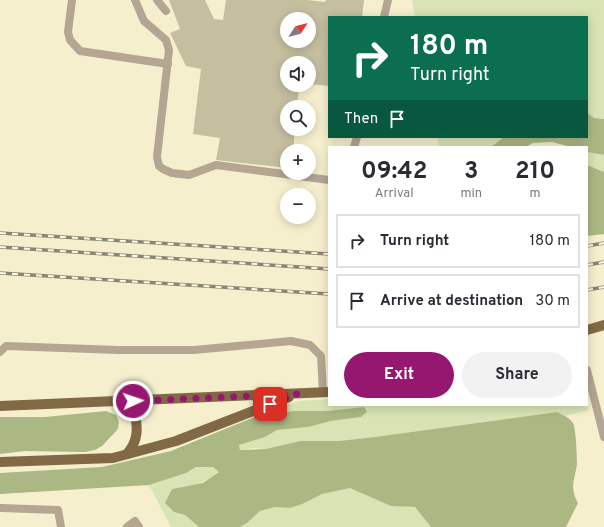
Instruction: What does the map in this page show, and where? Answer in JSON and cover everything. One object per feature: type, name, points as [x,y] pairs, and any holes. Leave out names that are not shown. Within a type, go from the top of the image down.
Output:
[{"type":"main road","points":[[588,330],[604,325]]},
{"type":"main road","points":[[0,406],[326,393]]},
{"type":"main road","points":[[0,462],[113,458],[176,440],[297,394]]},
{"type":"main road","points":[[127,454],[134,446],[137,437],[133,401]]},
{"type":"lane","points":[[72,0],[68,32],[70,40],[80,51],[168,64]]},
{"type":"lane","points":[[135,0],[144,21],[166,40],[169,50],[156,157],[159,166],[172,173],[189,175],[216,165],[328,180]]},
{"type":"lane","points":[[158,0],[166,11]]},
{"type":"lane","points":[[384,16],[388,0]]},
{"type":"lane","points":[[0,352],[6,346],[70,347],[118,350],[194,350],[291,341],[310,345],[321,356],[326,393]]},
{"type":"lane","points":[[588,374],[604,437]]},
{"type":"lane","points":[[0,508],[58,510],[61,527]]},
{"type":"lane","points":[[127,527],[135,520],[139,527]]},
{"type":"green space","points":[[412,0],[604,0],[604,119],[594,118],[588,114],[588,16],[415,16]]},
{"type":"green space","points":[[588,114],[594,118],[604,119],[604,155],[588,152],[588,146],[567,146],[552,142],[533,143],[528,146],[492,146],[503,138],[588,138]]},
{"type":"green space","points":[[437,138],[503,138],[492,146],[439,146]]},
{"type":"green space","points":[[588,152],[604,155],[604,172],[588,165]]},
{"type":"green space","points":[[588,165],[604,172],[604,234],[588,236]]},
{"type":"green space","points":[[328,399],[328,406],[588,405],[589,410],[566,416],[557,412],[375,437],[339,441],[300,441],[266,449],[254,448],[240,450],[239,445],[265,437],[277,430],[308,427],[331,421],[361,417],[363,407],[327,411],[293,411],[252,418],[298,401]]},
{"type":"green space","points":[[364,407],[367,412],[361,417],[331,421],[308,427],[277,430],[265,437],[239,445],[240,450],[266,449],[300,441],[339,441],[375,437],[557,412],[568,418],[573,423],[576,443],[577,464],[573,488],[578,503],[566,527],[431,527],[415,507],[391,506],[350,488],[322,494],[290,508],[275,507],[260,511],[247,523],[240,527],[199,527],[185,515],[174,512],[165,503],[172,489],[203,483],[219,472],[213,467],[196,467],[186,473],[149,485],[0,494],[0,473],[102,467],[171,451],[252,418],[293,411],[327,411]]},
{"type":"green space","points":[[106,411],[116,415],[119,422],[118,429],[102,446],[95,450],[85,452],[25,451],[0,454],[0,417],[45,417]]},
{"type":"green space","points":[[196,467],[213,467],[220,471],[198,484],[182,486],[174,512],[185,515],[199,527],[171,527],[149,485],[186,473]]},
{"type":"green space","points":[[350,488],[390,503],[406,507],[415,507],[431,527],[240,527],[247,523],[260,511],[275,507],[290,508],[322,494]]},
{"type":"building","points":[[169,0],[205,0],[214,19],[223,20],[226,0],[307,0],[325,2],[326,0],[364,0],[362,16],[328,16],[328,86],[316,85],[316,56],[280,56],[280,92],[298,92],[298,100],[280,100],[280,136],[294,136],[294,144],[280,144],[280,167],[216,160],[220,138],[193,134],[201,69],[186,66],[170,33],[180,29]]},
{"type":"railway","points":[[0,233],[328,254]]},
{"type":"railway","points":[[588,246],[604,243]]},
{"type":"railway","points":[[0,247],[328,269]]},
{"type":"railway","points":[[588,265],[604,262]]},
{"type":"railway","points":[[0,273],[328,294]]},
{"type":"railway","points":[[588,290],[604,287]]},
{"type":"route","points":[[133,401],[297,394],[270,404]]}]
